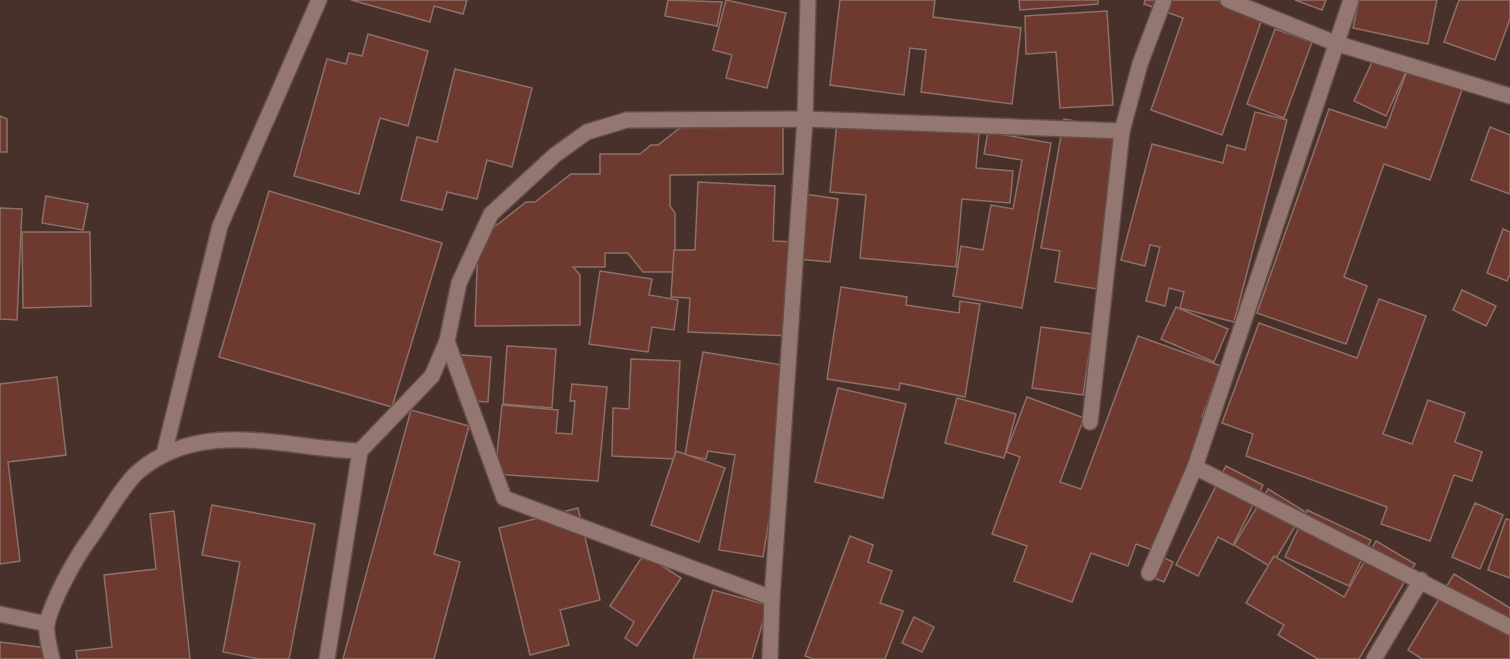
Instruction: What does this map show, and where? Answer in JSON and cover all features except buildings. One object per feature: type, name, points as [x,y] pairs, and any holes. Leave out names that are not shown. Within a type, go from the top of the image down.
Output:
[{"type":"street","points":[[164,454],[220,226],[319,0]]},
{"type":"street","points":[[770,659],[772,598],[805,118],[808,0]]},
{"type":"street","points":[[1090,422],[1122,131],[1140,64],[1164,0]]},
{"type":"street","points":[[1228,0],[1335,43],[1509,91]]},
{"type":"street","points":[[1149,573],[1195,467],[1351,0]]},
{"type":"street","points":[[327,659],[360,451],[432,375],[447,341],[459,283],[491,214],[555,155],[587,132],[627,120],[805,118],[1122,131]]},
{"type":"street","points":[[447,341],[504,498],[772,598]]},
{"type":"street","points":[[52,659],[47,624],[74,562],[138,472],[164,454],[199,444],[253,438],[329,450],[360,451]]},
{"type":"street","points":[[1195,467],[1510,627]]},
{"type":"street","points":[[1374,659],[1421,580]]},
{"type":"street","points":[[0,614],[47,624]]}]
